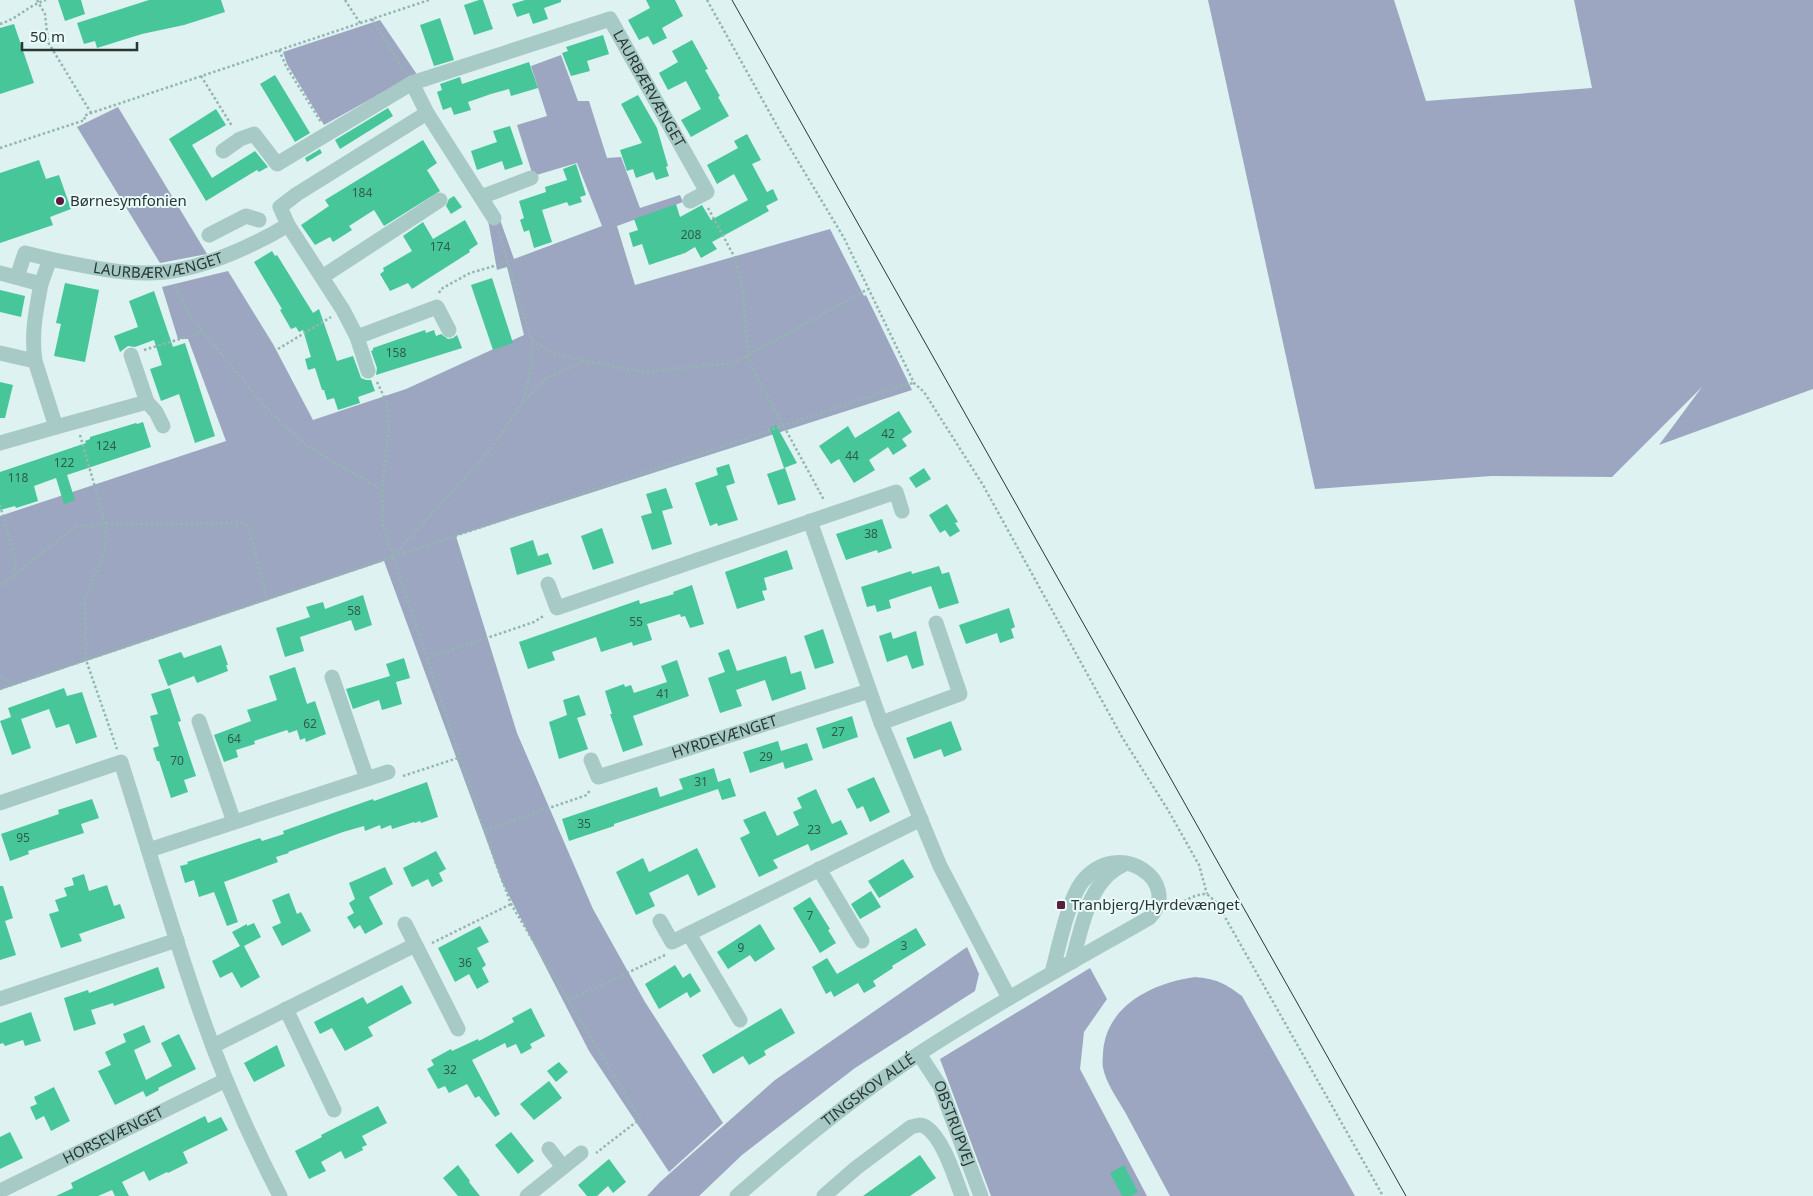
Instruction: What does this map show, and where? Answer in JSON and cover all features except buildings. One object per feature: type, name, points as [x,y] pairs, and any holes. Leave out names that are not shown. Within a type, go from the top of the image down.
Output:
[{"type":"street","name":"LAURBÆRVÆNGET","points":[[240,139],[254,134],[278,164],[412,83],[610,19],[707,192],[696,198]]},
{"type":"street","points":[[412,83],[427,113],[494,218]]},
{"type":"street","points":[[209,235],[246,216],[259,220],[297,194],[427,113]]},
{"type":"street","points":[[223,151],[240,139]]},
{"type":"street","points":[[481,197],[531,178]]},
{"type":"street","points":[[322,277],[440,200]]},
{"type":"street","points":[[280,207],[288,225],[343,310],[357,337],[368,370]]},
{"type":"street","points":[[259,220],[263,240]]},
{"type":"street","name":"LAURBÆRVÆNGET","points":[[17,277],[24,253],[102,270],[145,273],[200,265],[263,240],[288,225]]},
{"type":"street","points":[[50,259],[41,284],[32,345],[35,361],[56,427]]},
{"type":"street","points":[[0,273],[41,284]]},
{"type":"street","points":[[357,337],[437,307],[449,330]]},
{"type":"street","points":[[0,353],[35,361]]},
{"type":"street","points":[[131,355],[148,402],[164,426]]},
{"type":"street","points":[[0,443],[148,402]]},
{"type":"street","points":[[548,584],[557,608],[896,492],[902,511]]},
{"type":"street","points":[[810,521],[881,723],[940,866],[1009,998]]},
{"type":"street","points":[[881,723],[960,694],[936,623]]},
{"type":"street","points":[[332,677],[367,779]]},
{"type":"street","name":"HYRDEVÆNGET","points":[[598,777],[869,691]]},
{"type":"street","points":[[199,721],[234,822]]},
{"type":"street","points":[[591,760],[598,777]]},
{"type":"street","points":[[0,803],[121,762],[199,1009],[226,1080],[280,1196]]},
{"type":"street","points":[[149,850],[388,772]]},
{"type":"street","points":[[660,921],[672,942],[921,819]]},
{"type":"street","points":[[1052,973],[1074,897],[1081,883],[1091,873],[1104,865],[1117,862],[1131,863],[1150,876],[1159,890],[1159,904],[1156,912],[1149,918]]},
{"type":"street","points":[[1072,962],[1092,896],[1098,886],[1113,870],[1131,863]]},
{"type":"street","points":[[819,870],[862,941]]},
{"type":"street","name":"TINGSKOV ALLÉ","points":[[737,1196],[797,1144],[920,1054],[1009,998],[1149,918]]},
{"type":"street","points":[[404,924],[458,1029]]},
{"type":"street","points":[[689,934],[740,1020]]},
{"type":"street","points":[[0,999],[177,940]]},
{"type":"street","points":[[213,1046],[415,945]]},
{"type":"street","points":[[286,1009],[334,1110]]},
{"type":"street","name":"OBSTRUPVEJ","points":[[920,1054],[940,1086],[981,1196]]},
{"type":"street","name":"HORSEVÆNGET","points":[[0,1191],[226,1080]]},
{"type":"street","points":[[824,1196],[872,1156],[911,1127],[919,1125],[926,1127],[931,1132],[946,1153],[962,1196]]},
{"type":"street","points":[[549,1149],[563,1167]]},
{"type":"street","points":[[528,1196],[581,1153]]},
{"type":"path","points":[[0,24],[12,20],[38,1],[46,0]]},
{"type":"path","points":[[345,0],[360,23]]},
{"type":"path","points":[[0,148],[85,120],[84,116],[91,113],[429,0]]},
{"type":"path","points":[[707,0],[781,132],[844,238],[914,383],[924,392],[983,485],[1122,737],[1168,810],[1199,865],[1207,894]]},
{"type":"path","points":[[38,1],[45,14],[48,42],[91,113]]},
{"type":"path","points":[[372,19],[412,83]]},
{"type":"path","points":[[279,50],[286,66],[329,134]]},
{"type":"path","points":[[201,76],[240,139]]},
{"type":"path","points":[[696,198],[735,258],[743,291],[748,356],[757,377],[832,513]]},
{"type":"path","points":[[494,218],[532,341],[531,369],[523,402]]},
{"type":"path","points":[[437,307],[436,299],[441,289],[470,273],[508,262]]},
{"type":"path","points":[[167,271],[190,316],[267,409],[307,446],[382,490]]},
{"type":"path","points":[[532,341],[557,355],[643,372],[734,363],[868,289]]},
{"type":"path","points":[[278,349],[343,310]]},
{"type":"path","points":[[131,355],[203,332]]},
{"type":"path","points":[[393,557],[487,454],[523,402],[546,378],[586,360]]},
{"type":"path","points":[[368,370],[377,376],[377,381],[386,401],[389,428],[382,490],[383,527],[511,904],[640,1119]]},
{"type":"path","points":[[0,689],[914,383]]},
{"type":"path","points":[[76,422],[107,529],[105,550],[85,599],[86,660],[121,762]]},
{"type":"path","points":[[0,505],[16,562],[12,576]]},
{"type":"path","points":[[0,587],[74,527],[105,524],[244,523],[249,528],[267,600]]},
{"type":"path","points":[[427,658],[534,622],[557,608]]},
{"type":"path","points":[[0,677],[14,685]]},
{"type":"path","points":[[388,772],[395,779],[461,757]]},
{"type":"path","points":[[485,830],[587,795],[598,777]]},
{"type":"path","points":[[1149,918],[1165,913],[1193,896],[1207,894],[1212,896],[1383,1196]]},
{"type":"path","points":[[415,945],[431,943],[511,904]]},
{"type":"path","points":[[568,1001],[665,954],[672,942]]},
{"type":"shaded area","points":[[1208,0],[1394,0],[1426,101],[1592,88],[1574,0],[1813,0],[1813,389],[1659,445],[1702,387],[1612,477],[1491,476],[1315,489]]},
{"type":"shaded area","points":[[380,20],[418,76],[394,86],[324,125],[287,64],[283,52]]},
{"type":"shaded area","points":[[561,55],[578,101],[589,101],[607,158],[621,157],[640,208],[680,195],[683,202],[617,226],[635,285],[830,229],[864,296],[866,295],[912,390],[456,536],[517,733],[593,909],[645,1002],[723,1123],[669,1172],[589,1051],[502,882],[384,561],[0,690],[0,516],[226,441],[188,339],[178,339],[162,287],[228,271],[273,344],[313,420],[406,389],[524,335],[507,267],[497,270],[488,220],[499,217],[514,259],[602,226],[577,163],[533,176],[517,125],[547,116],[531,66]]},
{"type":"shaded area","points":[[118,107],[207,254],[160,263],[77,127]]},
{"type":"shaded area","points":[[967,947],[979,974],[975,991],[855,1068],[742,1155],[699,1196],[647,1196],[660,1182],[775,1080]]},
{"type":"shaded area","points":[[1090,968],[1107,999],[1084,1032],[1080,1069],[1147,1196],[991,1196],[940,1059]]},
{"type":"shaded area","points":[[1195,977],[1220,982],[1242,996],[1355,1196],[1170,1196],[1109,1085],[1104,1074],[1103,1053],[1106,1036],[1113,1022],[1122,1009],[1134,999],[1163,985]]},
{"type":"tram line","points":[[732,0],[1406,1196]]},
{"type":"place","name":"Børnesymfonien","points":[[60,201]]},
{"type":"place","name":"Tranbjerg/Hyrdevænget","points":[[1061,905]]}]
